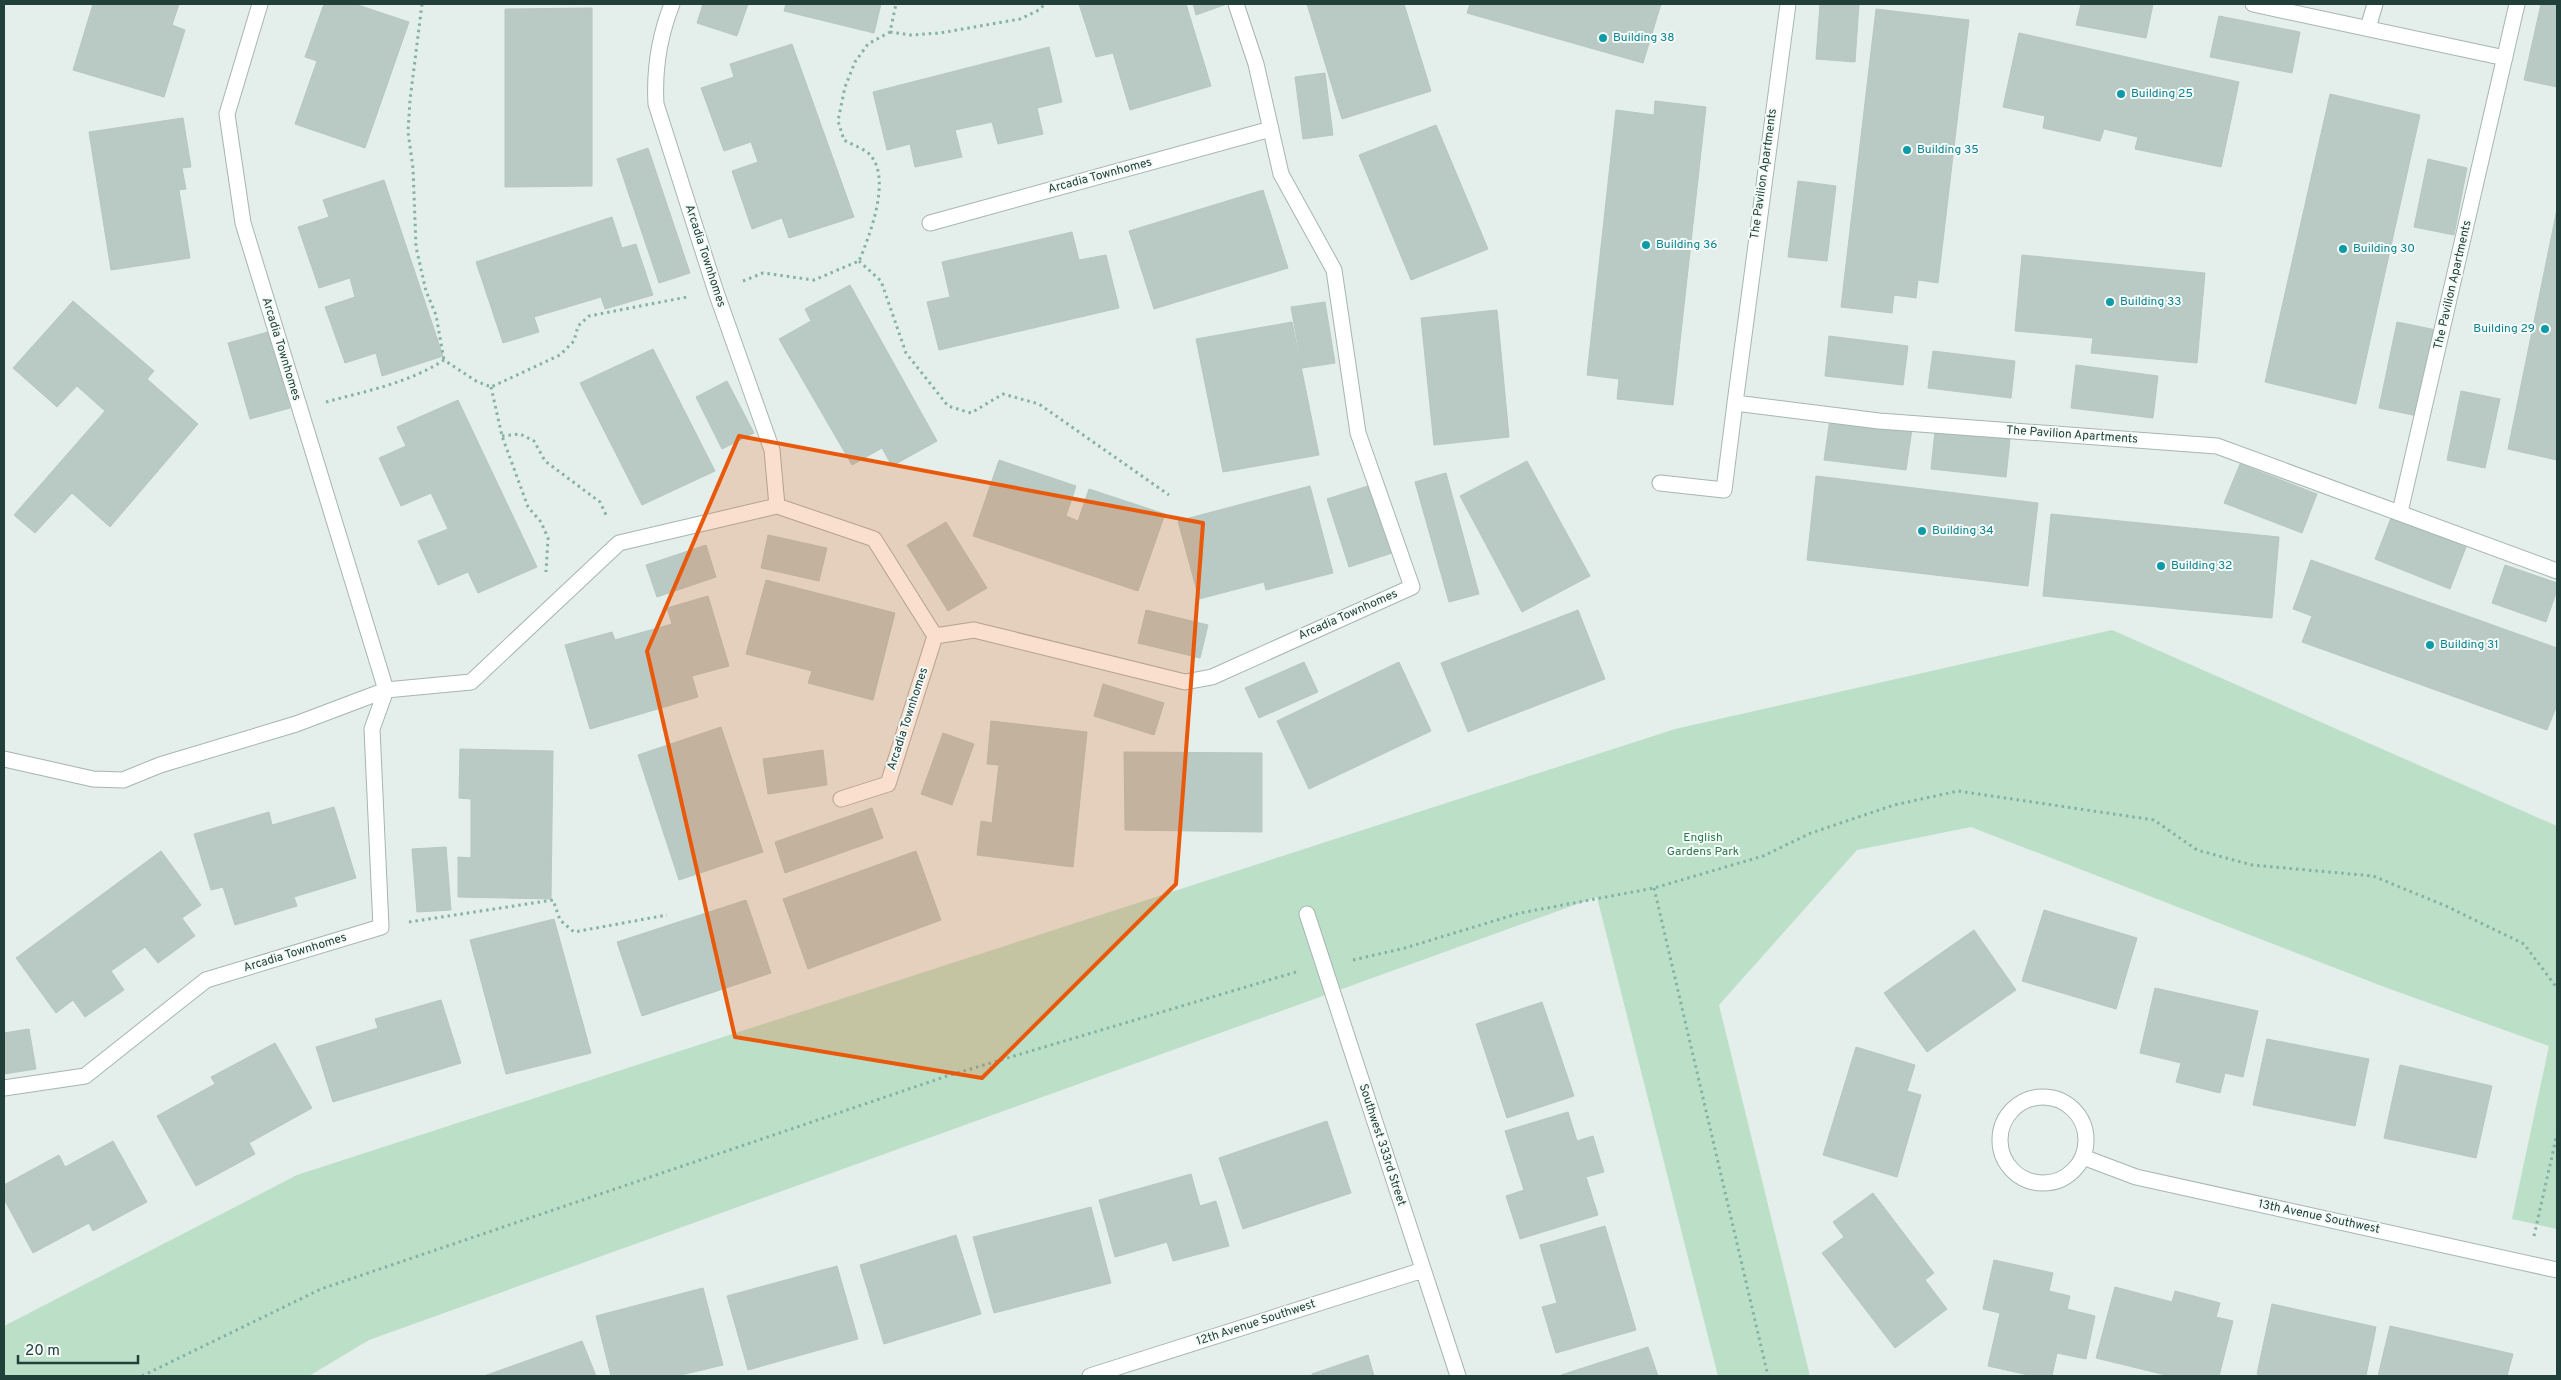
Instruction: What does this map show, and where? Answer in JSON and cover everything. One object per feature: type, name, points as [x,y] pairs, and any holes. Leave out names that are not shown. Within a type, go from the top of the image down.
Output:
[{"type":"street","name":"Arcadia Townhomes","points":[[260,4],[227,114],[243,223],[386,690]]},
{"type":"street","name":"Arcadia Townhomes","points":[[672,4],[658,52],[654,78],[656,104],[716,292],[772,450],[777,506]]},
{"type":"street","name":"Arcadia Townhomes","points":[[841,799],[888,784],[935,636],[974,630],[1185,682],[1212,677],[1412,587],[1358,433],[1334,270],[1281,174],[1256,64],[1236,4]]},
{"type":"street","name":"The Pavilion Apartments","points":[[1660,483],[1724,490],[1788,4]]},
{"type":"street","points":[[2253,4],[2505,58]]},
{"type":"street","points":[[2368,28],[2375,4]]},
{"type":"street","name":"The Pavilion Apartments","points":[[2400,512],[2517,4]]},
{"type":"street","name":"Arcadia Townhomes","points":[[930,223],[1270,129]]},
{"type":"street","name":"The Pavilion Apartments","points":[[1735,403],[1879,421],[2217,446],[2557,571]]},
{"type":"street","points":[[4,759],[93,779],[124,780],[160,765],[296,724],[386,690],[471,682],[619,543],[777,506],[874,539],[935,636]]},
{"type":"street","points":[[381,927],[372,729],[386,690]]},
{"type":"street","name":"Southwest 333rd Street","points":[[1307,914],[1458,1376]]},
{"type":"street","name":"Arcadia Townhomes","points":[[4,1088],[85,1076],[206,980],[381,927]]},
{"type":"street","points":[[2039,1097],[2060,1100],[2078,1114],[2085,1127],[2086,1143],[2083,1157],[2074,1169],[2055,1181],[2048,1183],[2033,1182],[2019,1176],[2008,1165],[2002,1152],[2000,1137],[2003,1122],[2012,1110],[2024,1100],[2039,1097]]},
{"type":"street","name":"13th Avenue Southwest","points":[[2083,1157],[2136,1177],[2557,1270]]},
{"type":"street","name":"12th Avenue Southwest","points":[[1090,1376],[1423,1270]]},
{"type":"path","points":[[422,4],[408,132],[414,177],[416,247],[426,292],[436,315],[444,360],[476,381],[491,387],[560,355],[574,341],[578,326],[589,316],[716,292],[762,273],[814,280],[860,261],[870,235],[878,194],[879,170],[870,155],[844,140],[838,121],[845,87],[855,62],[868,44],[890,32],[911,35],[940,33],[1020,19],[1039,10],[1045,4]]},
{"type":"path","points":[[890,32],[896,4]]},
{"type":"path","points":[[860,261],[881,281],[906,353],[948,406],[971,413],[1003,394],[1039,404],[1169,495]]},
{"type":"path","points":[[300,409],[408,379],[444,360]]},
{"type":"path","points":[[491,387],[502,436],[528,507],[542,522],[548,538],[544,612]]},
{"type":"path","points":[[502,436],[520,434],[534,441],[545,462],[600,502],[619,543]]},
{"type":"path","points":[[142,1376],[321,1289],[947,1076],[1301,970],[1405,948],[1520,913],[1654,888],[1763,856],[1811,833],[1894,805],[1958,791],[2154,820],[2197,850],[2252,865],[2373,876],[2446,906],[2524,944],[2557,988]]},
{"type":"path","points":[[1654,888],[1768,1376]]},
{"type":"path","points":[[381,927],[553,900],[560,920],[574,932],[666,915]]},
{"type":"path","points":[[2527,1263],[2557,1134]]},
{"type":"highlighted area","points":[[739,436],[1203,523],[1176,884],[982,1078],[735,1037],[647,651]]},
{"type":"green space","name":"English Gardens Park","points":[[2112,630],[2557,826],[2557,1229],[2512,1219],[2549,1046],[2387,988],[1971,827],[1857,850],[1719,1005],[1810,1376],[1718,1376],[1597,897],[369,1340],[309,1376],[4,1376],[4,1326],[297,1175],[1675,729]]},
{"type":"building","points":[[93,4],[179,4],[172,25],[185,30],[164,97],[73,70]]},
{"type":"building","points":[[324,4],[355,4],[409,22],[365,148],[295,124],[317,61],[305,57]]},
{"type":"building","points":[[703,4],[748,4],[737,36],[697,23]]},
{"type":"building","points":[[786,4],[881,4],[874,33],[784,11]]},
{"type":"building","points":[[1079,4],[1186,4],[1211,86],[1130,110],[1113,53],[1096,57]]},
{"type":"building","points":[[1193,4],[1227,4],[1196,15]]},
{"type":"building","points":[[1307,4],[1404,4],[1431,91],[1342,119]]},
{"type":"building","name":"Building 38","points":[[1470,4],[1661,4],[1643,63],[1467,13]]},
{"type":"building","points":[[1820,4],[1859,4],[1855,62],[1816,59]]},
{"type":"building","points":[[2081,4],[2153,4],[2146,38],[2076,25]]},
{"type":"building","points":[[2541,4],[2557,6],[2557,87],[2524,80]]},
{"type":"building","points":[[592,8],[592,186],[505,187],[505,9]]},
{"type":"building","name":"Building 35","points":[[1876,9],[1969,20],[1938,283],[1918,280],[1916,298],[1894,295],[1892,313],[1841,307]]},
{"type":"building","points":[[2219,16],[2300,32],[2292,73],[2210,57]]},
{"type":"building","name":"Building 25","points":[[2019,33],[2239,82],[2221,167],[2135,149],[2138,137],[2104,129],[2100,141],[2043,128],[2045,116],[2003,107]]},
{"type":"building","points":[[792,44],[854,217],[789,238],[782,218],[752,229],[732,171],[758,162],[751,142],[724,151],[701,88],[734,77],[730,64]]},
{"type":"building","points":[[1049,47],[1062,102],[1037,108],[1043,134],[998,144],[992,122],[955,130],[962,157],[915,167],[910,144],[887,150],[873,92]]},
{"type":"building","points":[[1325,73],[1333,135],[1303,139],[1295,77]]},
{"type":"building","name":"Building 30","points":[[2330,94],[2420,115],[2356,404],[2265,382]]},
{"type":"building","name":"Building 36","points":[[1655,101],[1706,107],[1673,405],[1617,399],[1619,379],[1587,375],[1616,110],[1654,115]]},
{"type":"building","points":[[183,118],[191,167],[182,168],[186,189],[179,190],[190,258],[111,270],[89,132]]},
{"type":"building","points":[[1436,125],[1488,249],[1411,280],[1359,155]]},
{"type":"building","points":[[648,148],[690,273],[659,283],[617,159]]},
{"type":"building","points":[[2428,159],[2467,168],[2454,235],[2414,227]]},
{"type":"building","points":[[384,180],[443,356],[382,376],[376,353],[345,363],[325,307],[355,297],[350,278],[319,288],[298,227],[329,217],[323,200]]},
{"type":"building","points":[[1798,181],[1836,186],[1827,261],[1788,257]]},
{"type":"building","points":[[1263,190],[1288,268],[1154,309],[1129,231]]},
{"type":"building","name":"Building 29","points":[[2557,209],[2557,460],[2508,449]]},
{"type":"building","points":[[612,217],[622,248],[636,244],[653,295],[605,309],[601,297],[534,317],[539,332],[503,343],[476,262]]},
{"type":"building","points":[[1072,232],[1079,260],[1106,255],[1119,308],[939,350],[927,302],[950,297],[942,262]]},
{"type":"building","name":"Building 33","points":[[2022,255],[2205,273],[2197,363],[2091,353],[2093,338],[2015,331]]},
{"type":"building","points":[[850,285],[937,441],[892,466],[882,448],[852,465],[779,339],[811,321],[805,309]]},
{"type":"building","points":[[73,301],[154,371],[147,379],[198,424],[110,527],[72,493],[35,533],[14,515],[105,411],[77,386],[57,407],[13,368]]},
{"type":"building","points":[[1325,302],[1335,363],[1302,368],[1291,307]]},
{"type":"building","points":[[1497,310],[1509,437],[1434,445],[1421,318]]},
{"type":"building","points":[[1292,322],[1319,455],[1223,472],[1196,339]]},
{"type":"building","points":[[2397,322],[2436,330],[2418,416],[2379,408]]},
{"type":"building","points":[[268,332],[290,408],[250,419],[228,343]]},
{"type":"building","points":[[1829,336],[1908,346],[1903,385],[1825,376]]},
{"type":"building","points":[[653,349],[715,471],[642,505],[580,383]]},
{"type":"building","points":[[1933,351],[2015,361],[2011,398],[1928,388]]},
{"type":"building","points":[[2076,365],[2158,376],[2153,418],[2071,408]]},
{"type":"building","points":[[727,381],[754,433],[722,449],[696,397]]},
{"type":"building","points":[[2461,391],[2500,399],[2485,468],[2447,460]]},
{"type":"building","points":[[458,400],[537,567],[478,593],[468,572],[438,585],[418,541],[448,529],[431,493],[401,506],[379,458],[406,446],[397,427]]},
{"type":"building","points":[[1830,419],[1912,429],[1906,470],[1824,460]]},
{"type":"building","points":[[1935,431],[2010,439],[2006,477],[1931,469]]},
{"type":"building","points":[[999,460],[1076,486],[1066,516],[1078,521],[1089,489],[1165,514],[1138,591],[973,536]]},
{"type":"building","points":[[1527,461],[1590,576],[1522,612],[1460,496]]},
{"type":"building","points":[[2240,464],[2317,494],[2302,533],[2224,503]]},
{"type":"building","points":[[1446,473],[1479,594],[1449,602],[1415,482]]},
{"type":"building","name":"Building 34","points":[[1816,476],[2038,503],[2028,586],[1807,560]]},
{"type":"building","points":[[1371,485],[1392,553],[1349,567],[1327,499]]},
{"type":"building","points":[[1310,486],[1333,573],[1266,590],[1264,582],[1199,599],[1178,521]]},
{"type":"building","name":"Building 32","points":[[2051,514],[2279,537],[2272,618],[2043,596]]},
{"type":"building","points":[[2391,518],[2466,547],[2450,589],[2375,559]]},
{"type":"building","points":[[946,522],[987,588],[948,611],[907,545]]},
{"type":"building","points":[[768,535],[827,548],[819,581],[761,568]]},
{"type":"building","points":[[706,545],[716,577],[657,597],[646,565]]},
{"type":"building","name":"Building 31","points":[[2311,560],[2557,648],[2557,705],[2547,730],[2302,642],[2312,616],[2293,609]]},
{"type":"building","points":[[2505,565],[2557,583],[2557,590],[2546,622],[2492,603]]},
{"type":"building","points":[[766,580],[895,613],[873,700],[808,683],[812,671],[746,654]]},
{"type":"building","points":[[708,596],[729,666],[692,676],[698,697],[590,729],[565,645],[612,632],[615,640],[672,624],[667,608]]},
{"type":"building","points":[[1146,610],[1208,625],[1200,658],[1138,643]]},
{"type":"building","points":[[1578,610],[1605,679],[1468,732],[1441,663]]},
{"type":"building","points":[[1304,662],[1318,692],[1259,718],[1245,688]]},
{"type":"building","points":[[1399,662],[1431,731],[1309,789],[1277,721]]},
{"type":"building","points":[[1103,684],[1164,703],[1154,735],[1094,716]]},
{"type":"building","points":[[991,721],[1087,732],[1073,867],[977,855],[981,821],[992,823],[999,765],[987,764]]},
{"type":"building","points":[[721,727],[763,852],[679,880],[638,755]]},
{"type":"building","points":[[943,733],[974,744],[952,805],[921,794]]},
{"type":"building","points":[[460,749],[553,751],[551,899],[458,897],[458,857],[471,858],[471,799],[459,798]]},
{"type":"building","points":[[823,750],[827,785],[768,794],[763,759]]},
{"type":"building","points":[[1124,752],[1262,753],[1262,832],[1125,830]]},
{"type":"building","points":[[334,807],[356,878],[294,897],[297,906],[235,925],[223,887],[211,890],[194,834],[269,812],[272,825]]},
{"type":"building","points":[[872,808],[883,838],[785,873],[775,842]]},
{"type":"building","points":[[446,847],[451,910],[417,912],[412,849]]},
{"type":"building","points":[[161,851],[201,905],[182,918],[195,936],[158,963],[145,947],[111,971],[124,990],[85,1017],[73,1000],[56,1013],[16,958]]},
{"type":"building","points":[[916,851],[941,920],[808,969],[783,899]]},
{"type":"building","points":[[746,900],[771,973],[642,1016],[617,942]]},
{"type":"building","points":[[2044,910],[2137,938],[2116,1009],[2022,981]]},
{"type":"building","points":[[554,919],[591,1053],[506,1074],[470,940]]},
{"type":"building","points":[[1974,930],[2016,990],[1927,1052],[1884,993]]},
{"type":"building","points":[[2155,988],[2258,1011],[2243,1077],[2225,1073],[2220,1093],[2176,1082],[2181,1063],[2140,1053]]},
{"type":"building","points":[[441,1000],[461,1063],[333,1102],[316,1047],[378,1028],[375,1019]]},
{"type":"building","points":[[1542,1002],[1574,1096],[1507,1118],[1476,1024]]},
{"type":"building","points":[[29,1029],[36,1069],[4,1074],[4,1033]]},
{"type":"building","points":[[2267,1039],[2369,1059],[2355,1126],[2253,1105]]},
{"type":"building","points":[[275,1043],[312,1108],[249,1143],[255,1154],[196,1186],[157,1116],[215,1084],[211,1077]]},
{"type":"building","points":[[1856,1047],[1915,1065],[1907,1091],[1921,1095],[1897,1177],[1823,1155]]},
{"type":"building","points":[[2400,1065],[2492,1086],[2476,1158],[2384,1138]]},
{"type":"building","points":[[1568,1112],[1577,1141],[1593,1136],[1604,1172],[1586,1177],[1598,1215],[1520,1239],[1506,1196],[1524,1190],[1505,1131]]},
{"type":"building","points":[[1327,1121],[1351,1193],[1243,1229],[1219,1158]]},
{"type":"building","points":[[113,1141],[147,1202],[93,1231],[89,1223],[33,1253],[4,1199],[4,1185],[59,1155],[65,1167]]},
{"type":"building","points":[[1191,1174],[1200,1206],[1216,1201],[1229,1246],[1173,1261],[1167,1242],[1115,1257],[1099,1200]]},
{"type":"building","points":[[1873,1193],[1934,1273],[1925,1280],[1947,1309],[1895,1348],[1822,1253],[1844,1237],[1833,1222]]},
{"type":"building","points":[[1091,1207],[1111,1283],[994,1313],[973,1237]]},
{"type":"building","points":[[1605,1226],[1636,1330],[1556,1353],[1542,1307],[1557,1303],[1540,1245]]},
{"type":"building","points":[[956,1235],[981,1314],[884,1344],[860,1265]]},
{"type":"building","points":[[1994,1260],[2053,1273],[2049,1291],[2070,1296],[2067,1309],[2095,1316],[2086,1359],[2057,1353],[2052,1376],[2033,1376],[1988,1366],[2000,1313],[1983,1309]]},
{"type":"building","points":[[837,1266],[858,1339],[748,1370],[727,1296]]},
{"type":"building","points":[[2115,1287],[2172,1302],[2175,1291],[2220,1303],[2216,1317],[2233,1321],[2219,1376],[2170,1376],[2096,1358]]},
{"type":"building","points":[[703,1288],[723,1365],[677,1376],[611,1376],[596,1316]]},
{"type":"building","points":[[2272,1304],[2376,1327],[2366,1376],[2268,1376],[2257,1374]]},
{"type":"building","points":[[2390,1326],[2513,1354],[2507,1376],[2378,1376]]},
{"type":"building","points":[[582,1341],[596,1376],[484,1376]]},
{"type":"building","points":[[1648,1347],[1658,1376],[1561,1376],[1561,1375]]},
{"type":"building","points":[[1368,1355],[1374,1376],[1312,1376],[1312,1374]]},
{"type":"place","name":"Building 38","points":[[1603,38]]},
{"type":"place","name":"Building 25","points":[[2121,94]]},
{"type":"place","name":"Building 35","points":[[1907,150]]},
{"type":"place","name":"Building 36","points":[[1646,245]]},
{"type":"place","name":"Building 30","points":[[2343,249]]},
{"type":"place","name":"Building 33","points":[[2110,302]]},
{"type":"place","name":"Building 29","points":[[2545,329]]},
{"type":"place","name":"Building 34","points":[[1922,531]]},
{"type":"place","name":"Building 32","points":[[2161,566]]},
{"type":"place","name":"Building 31","points":[[2430,645]]}]
